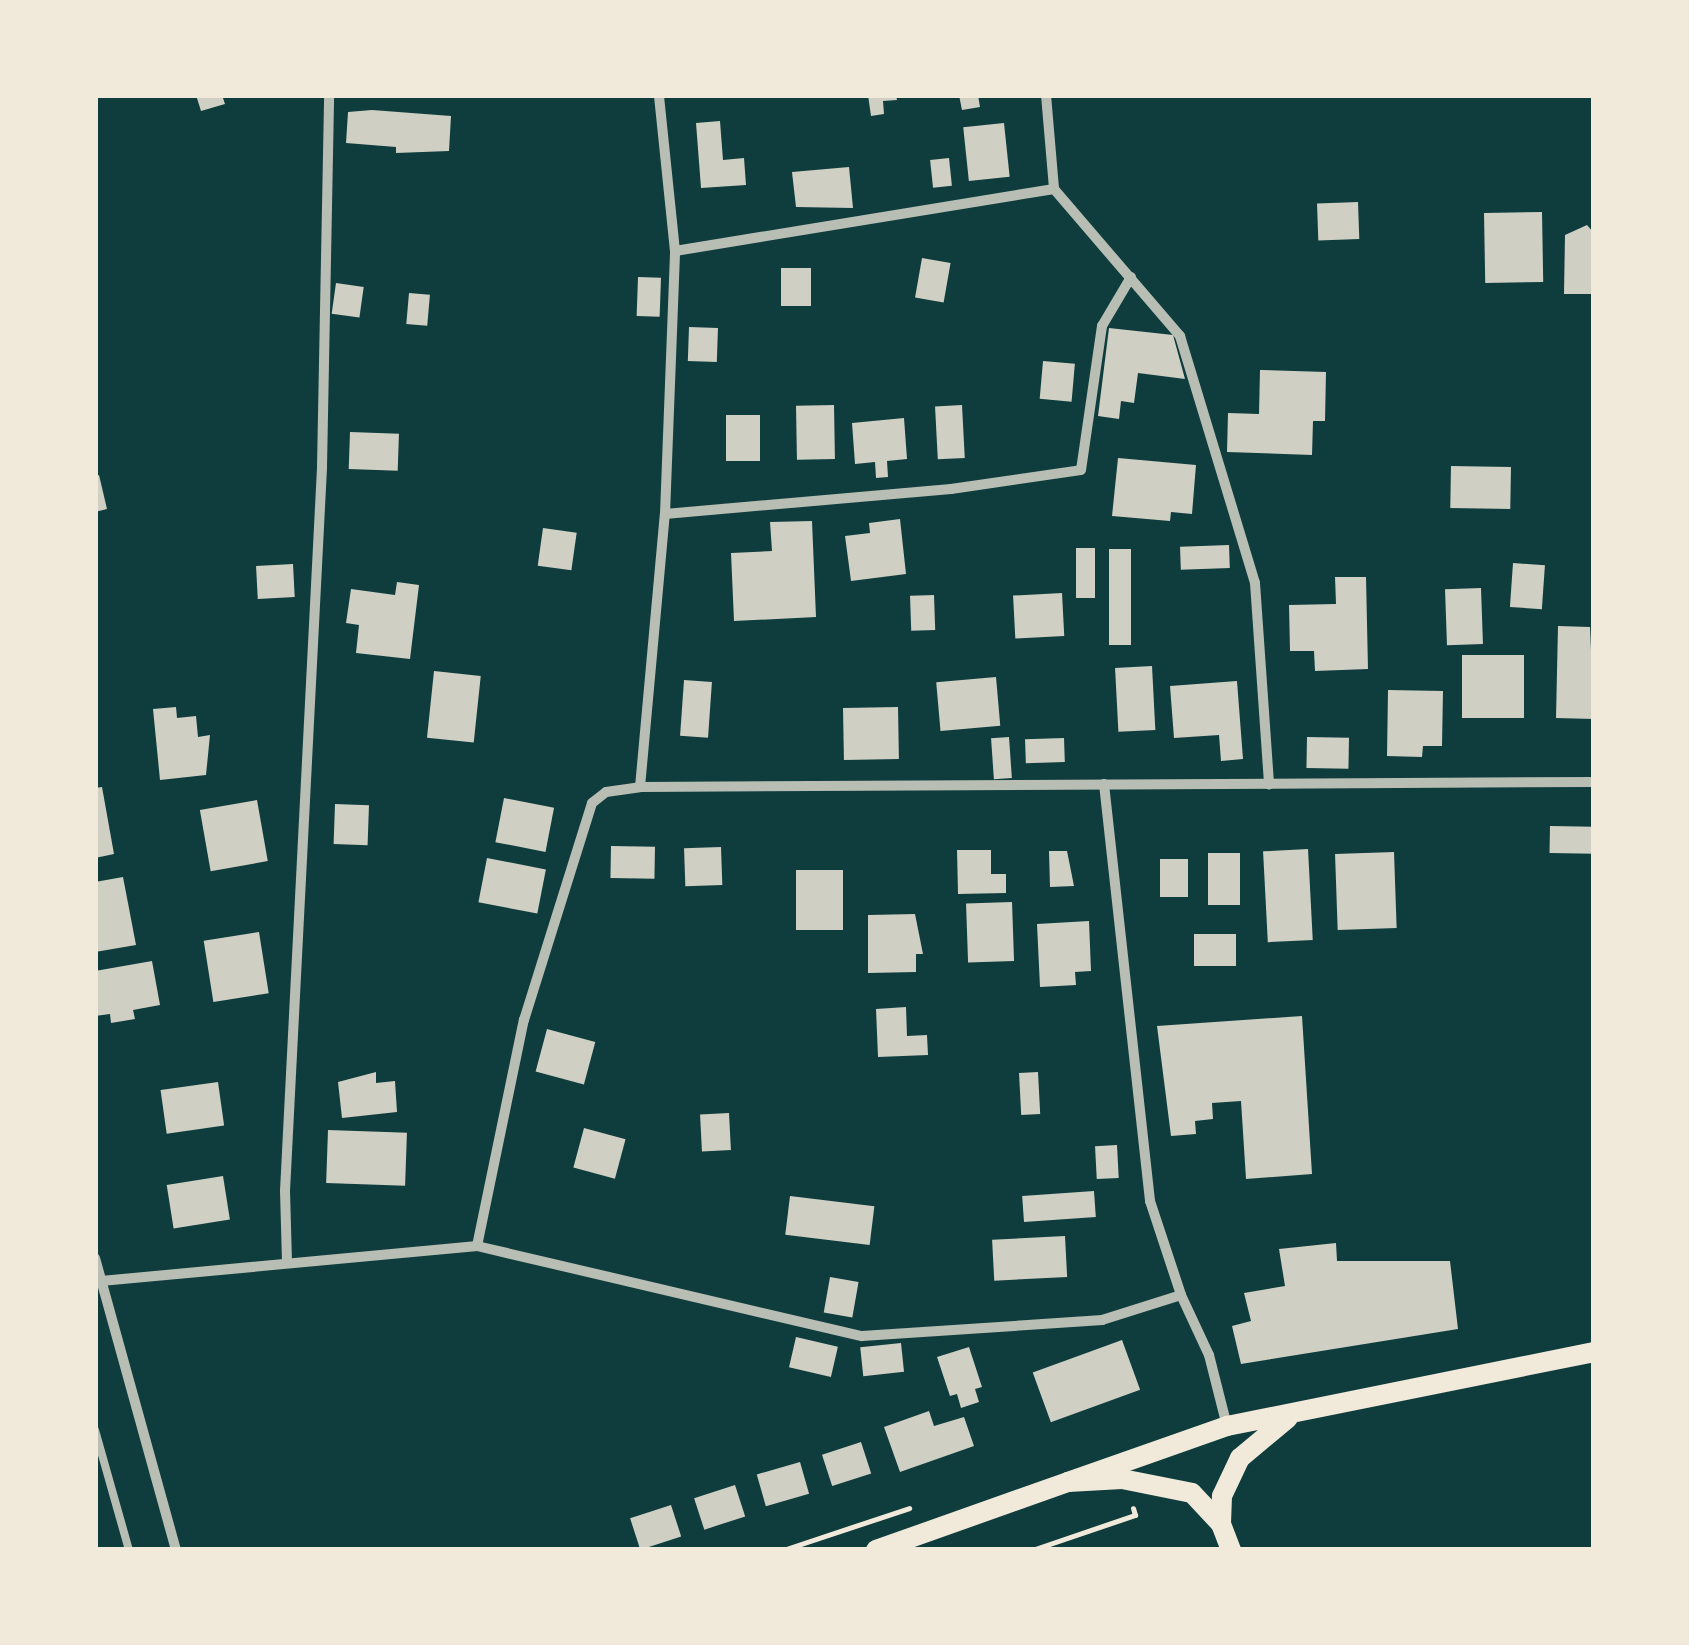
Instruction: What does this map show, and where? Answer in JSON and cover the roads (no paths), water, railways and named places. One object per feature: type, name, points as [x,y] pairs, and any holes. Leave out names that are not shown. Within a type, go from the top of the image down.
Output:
[{"type":"main road","points":[[876,1550],[1228,1426],[1594,1352]]},
{"type":"main road","points":[[1230,1550],[1221,1524],[1222,1496],[1240,1458],[1300,1410]]},
{"type":"main road","points":[[1068,1482],[1163,1484],[1192,1493],[1221,1524]]},
{"type":"street","points":[[287,1262],[285,1191],[322,467],[328,95]]},
{"type":"street","points":[[640,787],[666,514],[674,252],[658,95]]},
{"type":"street","points":[[1046,95],[1054,188],[1180,336],[1255,583],[1269,786]]},
{"type":"street","points":[[674,252],[1054,188]]},
{"type":"street","points":[[666,514],[951,489],[1081,470],[1102,326],[1131,278]]},
{"type":"street","points":[[477,1246],[524,1020],[592,803],[606,792],[640,787],[1594,782]]},
{"type":"street","points":[[1104,784],[1140,1141],[1150,1200],[1181,1295],[1210,1355],[1228,1426]]},
{"type":"street","points":[[102,1281],[477,1246],[862,1336],[1102,1320],[1181,1295]]},
{"type":"street","points":[[95,1258],[176,1550]]},
{"type":"lane","points":[[95,1430],[129,1550]]}]
